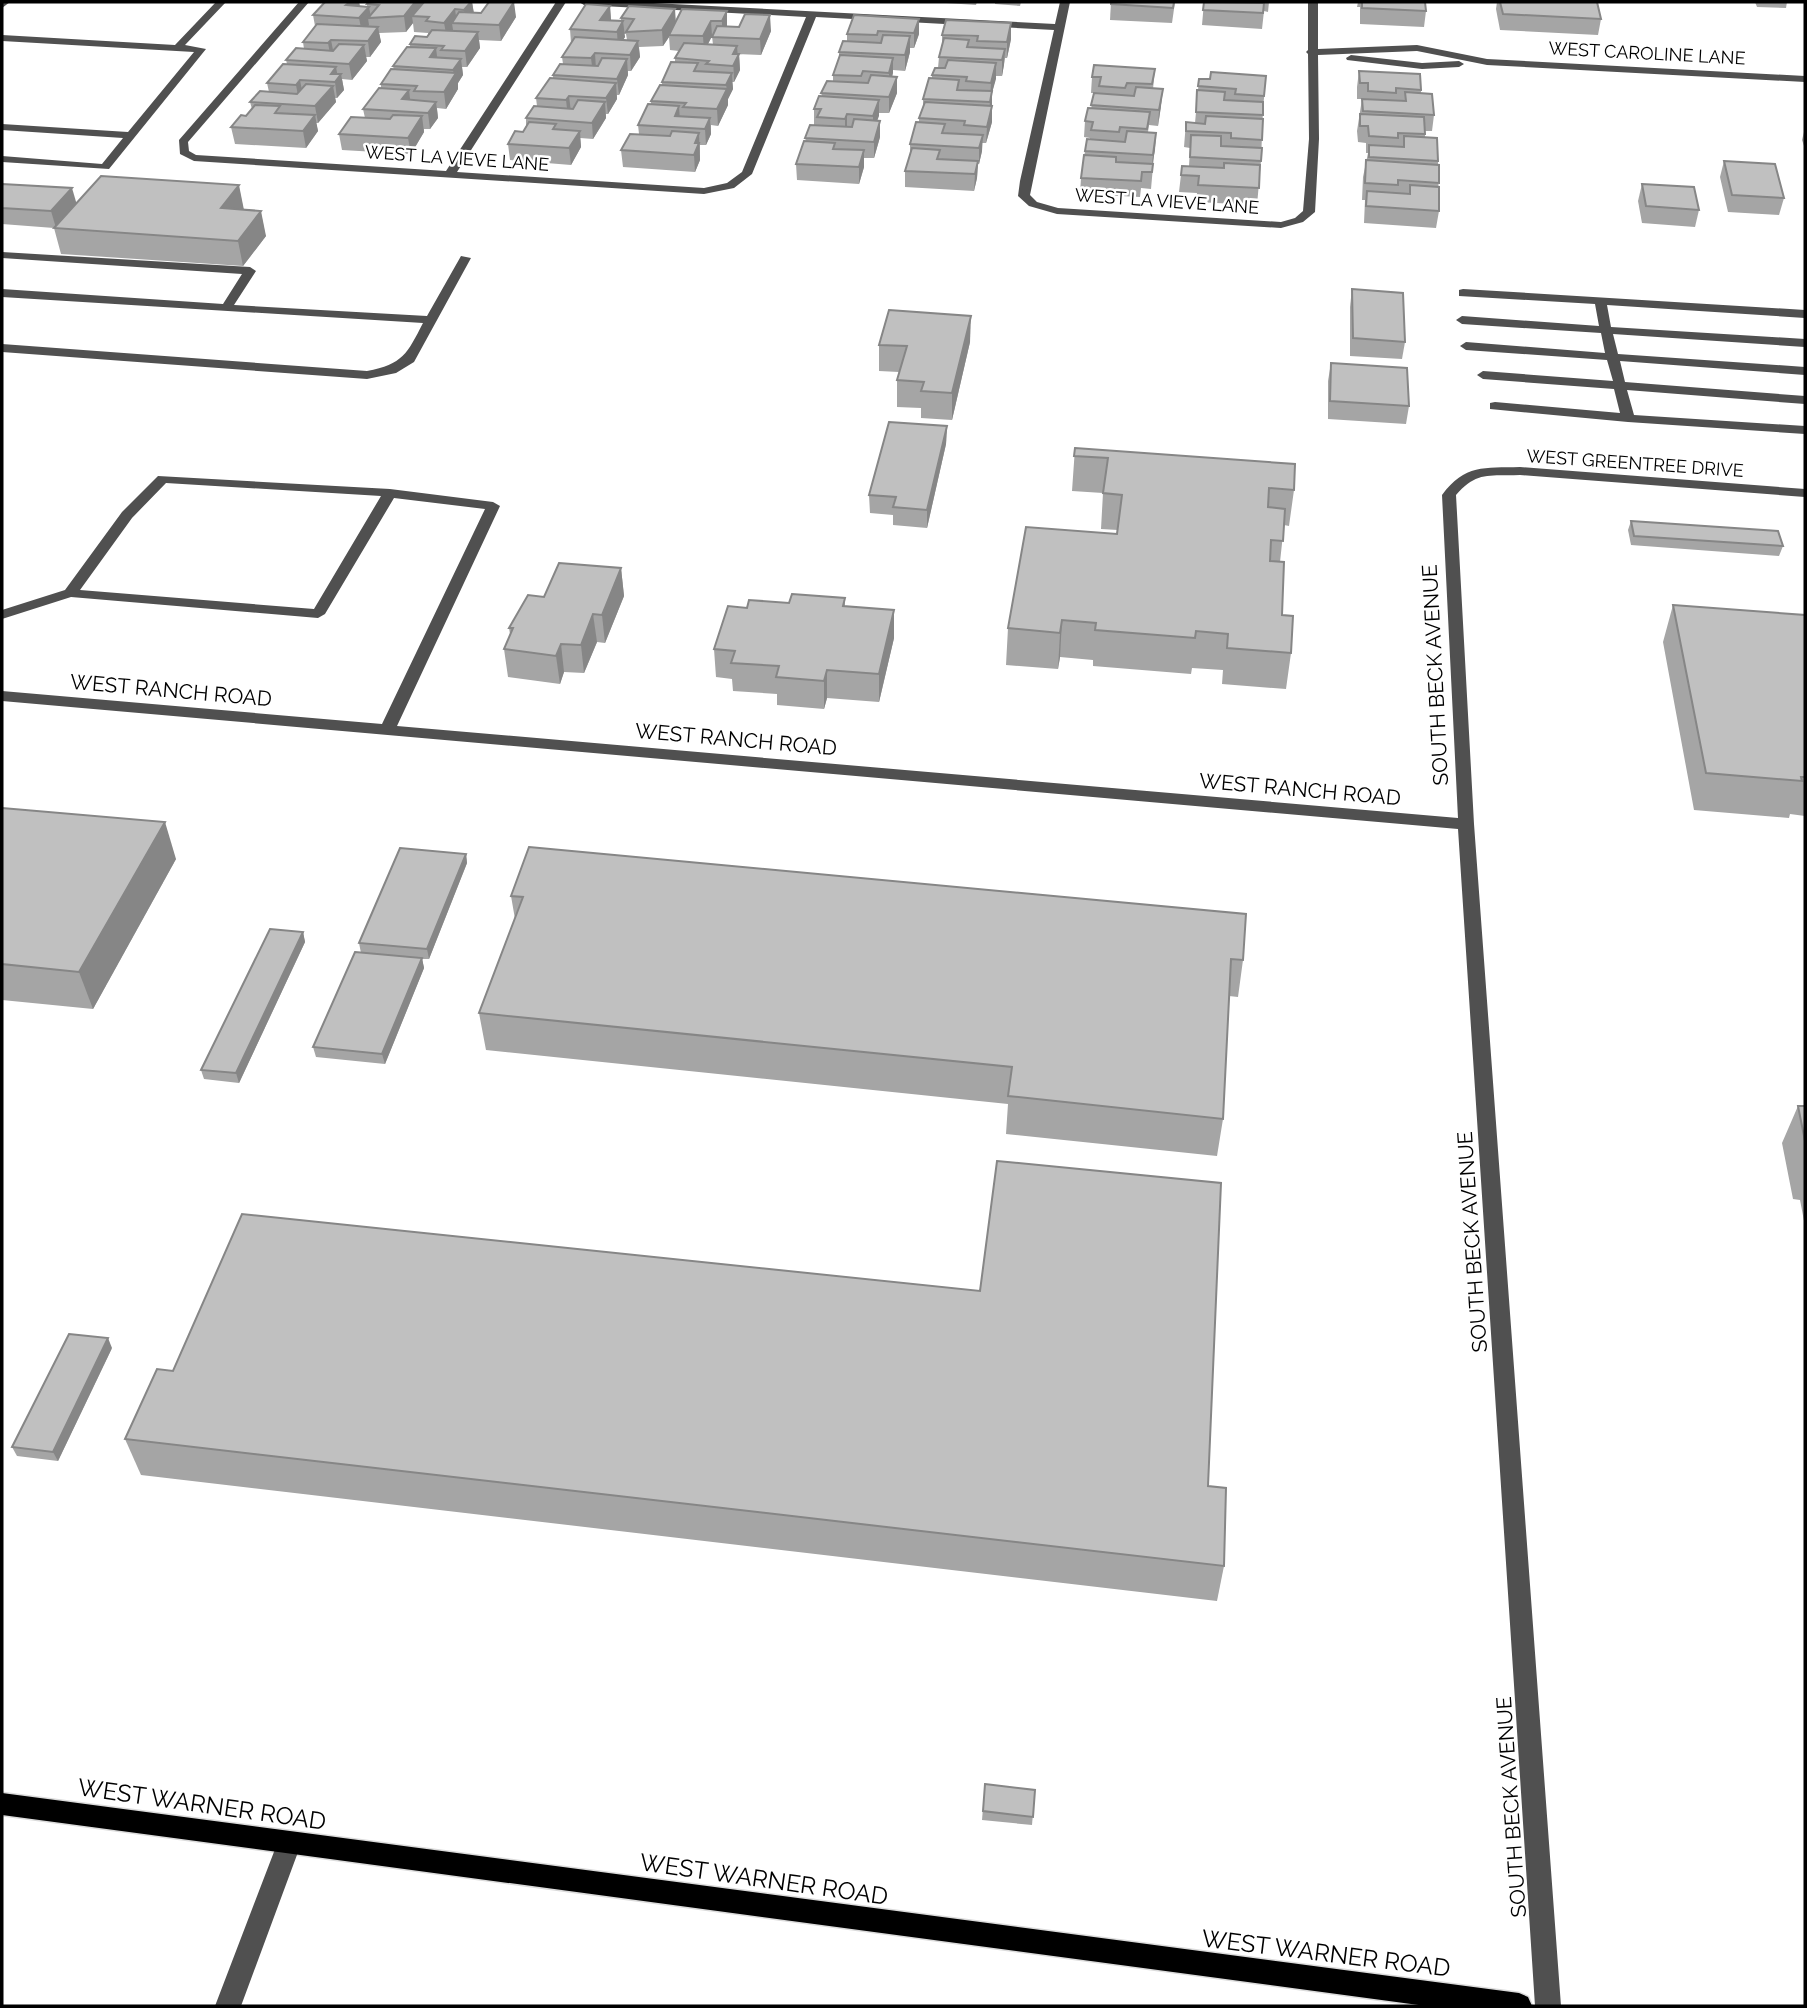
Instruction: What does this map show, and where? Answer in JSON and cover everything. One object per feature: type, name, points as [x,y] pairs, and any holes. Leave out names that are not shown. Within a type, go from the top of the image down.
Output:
[{"type":"main road","name":"WEST WARNER ROAD","points":[[2,1804],[1519,2006]]},
{"type":"street","points":[[177,48],[221,2]]},
{"type":"street","name":"WEST LA VIEVE LANE","points":[[304,2],[183,141],[184,152],[194,158],[704,191],[730,186],[747,174],[812,14]]},
{"type":"street","points":[[449,175],[561,2]]},
{"type":"street","points":[[584,2],[1059,27],[1065,2]]},
{"type":"street","points":[[1311,52],[1313,2]]},
{"type":"street","name":"WEST LA VIEVE LANE","points":[[1059,27],[1024,196],[1033,204],[1057,211],[1281,225],[1299,220],[1309,212],[1314,139],[1311,52]]},
{"type":"street","points":[[2,38],[201,49],[105,167],[2,159]]},
{"type":"street","name":"WEST CAROLINE LANE","points":[[1311,52],[1418,48],[1487,62]]},
{"type":"street","name":"WEST CAROLINE LANE","points":[[1311,52],[1422,66],[1487,62],[1805,79]]},
{"type":"street","points":[[2,127],[129,135]]},
{"type":"street","points":[[2,255],[250,271],[226,308]]},
{"type":"street","points":[[2,348],[367,375],[393,370],[410,359],[465,258]]},
{"type":"street","points":[[2,293],[431,320]]},
{"type":"street","points":[[1463,293],[1805,314]]},
{"type":"street","points":[[1600,301],[1628,418]]},
{"type":"street","points":[[1462,320],[1805,343]]},
{"type":"street","points":[[1466,346],[1805,371]]},
{"type":"street","points":[[1483,375],[1805,400]]},
{"type":"street","points":[[1495,406],[1805,430]]},
{"type":"street","name":"WEST GREENTREE DRIVE","points":[[1462,478],[1483,472],[1520,471],[1805,493]]},
{"type":"street","name":"SOUTH BECK AVENUE","points":[[1462,478],[1449,495],[1466,824],[1548,2006]]},
{"type":"street","points":[[69,593],[127,515],[163,479],[390,493],[492,506],[387,730]]},
{"type":"street","points":[[2,615],[69,593],[318,614],[390,493]]},
{"type":"street","name":"WEST RANCH ROAD","points":[[2,696],[1466,824]]},
{"type":"street","points":[[228,2006],[289,1844]]},
{"type":"building","points":[[325,2],[350,2],[346,5],[369,7],[359,18],[313,15]]},
{"type":"building","points":[[415,2],[404,16],[368,18],[379,5],[367,4]]},
{"type":"building","points":[[424,2],[471,2],[464,10],[455,9],[444,23],[426,21],[429,17],[412,16]]},
{"type":"building","points":[[489,2],[514,2],[499,25],[452,23],[459,12],[481,13]]},
{"type":"building","points":[[1111,2],[1174,2],[1173,8]]},
{"type":"building","points":[[1204,2],[1264,3],[1263,13],[1203,10]]},
{"type":"building","points":[[1362,2],[1425,2],[1426,11],[1362,8]]},
{"type":"building","points":[[1500,2],[1597,2],[1601,19],[1503,14]]},
{"type":"building","points":[[586,4],[610,6],[600,20],[623,21],[617,32],[570,29]]},
{"type":"building","points":[[629,6],[675,9],[662,30],[626,32],[634,19],[621,18]]},
{"type":"building","points":[[682,9],[727,11],[722,21],[711,21],[703,36],[669,35]]},
{"type":"building","points":[[745,14],[770,15],[760,39],[712,37],[717,26],[739,27]]},
{"type":"building","points":[[854,15],[919,19],[914,33],[878,31],[877,35],[847,34]]},
{"type":"building","points":[[946,20],[1011,23],[1007,42],[977,41],[978,36],[942,35]]},
{"type":"building","points":[[317,24],[378,27],[368,41],[303,42]]},
{"type":"building","points":[[432,30],[478,32],[465,51],[441,50],[444,46],[410,44],[415,36],[427,37]]},
{"type":"building","points":[[883,35],[910,36],[905,55],[839,52],[843,41],[881,43]]},
{"type":"building","points":[[575,37],[638,41],[630,55],[595,53],[591,58],[562,57]]},
{"type":"building","points":[[944,38],[969,40],[967,47],[1005,49],[1002,60],[939,57]]},
{"type":"building","points":[[684,43],[737,46],[733,54],[739,54],[733,66],[675,58]]},
{"type":"building","points":[[339,44],[364,45],[349,64],[286,60],[296,48],[333,51]]},
{"type":"building","points":[[407,47],[436,48],[430,57],[461,59],[453,70],[393,66]]},
{"type":"building","points":[[840,55],[893,58],[889,73],[863,71],[861,76],[833,75]]},
{"type":"building","points":[[602,58],[627,59],[617,79],[553,75],[560,64],[598,66]]},
{"type":"building","points":[[948,60],[996,63],[991,83],[966,81],[967,77],[932,75],[935,68],[945,68]]},
{"type":"building","points":[[671,62],[698,63],[694,71],[732,73],[726,85],[662,82]]},
{"type":"building","points":[[283,64],[336,67],[331,74],[341,74],[335,82],[300,80],[296,85],[267,83]]},
{"type":"building","points":[[1094,65],[1155,69],[1152,84],[1127,83],[1125,88],[1099,86],[1101,77],[1092,77]]},
{"type":"building","points":[[391,69],[456,73],[444,92],[414,91],[417,86],[381,84]]},
{"type":"building","points":[[1359,71],[1420,74],[1421,90],[1396,88],[1396,93],[1368,91],[1368,83],[1360,83]]},
{"type":"building","points":[[1211,72],[1266,76],[1264,96],[1235,94],[1236,89],[1198,86],[1199,79],[1210,79]]},
{"type":"building","points":[[871,75],[897,77],[889,97],[821,93],[827,81],[868,83]]},
{"type":"building","points":[[550,78],[616,83],[606,98],[536,98]]},
{"type":"building","points":[[929,78],[959,80],[957,90],[992,91],[990,102],[923,99]]},
{"type":"building","points":[[306,84],[333,86],[315,106],[250,102],[260,91],[297,94]]},
{"type":"building","points":[[660,85],[727,89],[717,109],[683,107],[686,103],[651,101]]},
{"type":"building","points":[[1136,87],[1163,89],[1159,110],[1091,105],[1094,93],[1134,96]]},
{"type":"building","points":[[379,88],[409,90],[402,99],[436,102],[428,113],[363,109]]},
{"type":"building","points":[[1197,90],[1225,92],[1224,100],[1263,102],[1263,115],[1196,112]]},
{"type":"building","points":[[1405,92],[1432,94],[1434,115],[1363,111],[1362,99],[1406,101]]},
{"type":"building","points":[[819,96],[879,100],[873,116],[847,114],[845,119],[817,117],[821,109],[814,109]]},
{"type":"building","points":[[578,100],[605,102],[592,123],[526,118],[534,106],[573,109]]},
{"type":"building","points":[[925,102],[992,106],[987,127],[964,125],[965,121],[919,118]]},
{"type":"building","points":[[648,104],[679,106],[675,116],[710,118],[705,129],[638,125]]},
{"type":"building","points":[[255,105],[280,106],[275,113],[315,115],[303,131],[231,127]]},
{"type":"building","points":[[1088,108],[1150,112],[1147,129],[1120,127],[1119,132],[1091,130],[1093,122],[1085,121]]},
{"type":"building","points":[[1360,114],[1424,117],[1425,134],[1398,133],[1398,138],[1369,136],[1368,126],[1360,126]]},
{"type":"building","points":[[393,115],[422,116],[408,138],[339,134],[351,117],[390,119]]},
{"type":"building","points":[[1206,116],[1263,119],[1262,140],[1231,138],[1231,133],[1186,131],[1186,122],[1205,124]]},
{"type":"building","points":[[854,119],[880,121],[874,142],[805,138],[810,125],[852,127]]},
{"type":"building","points":[[529,122],[556,124],[553,129],[580,131],[569,148],[508,144],[515,131],[523,132]]},
{"type":"building","points":[[916,122],[945,124],[942,133],[983,135],[979,148],[910,144]]},
{"type":"building","points":[[672,131],[699,133],[695,143],[699,143],[694,155],[621,150],[630,134],[670,136]]},
{"type":"building","points":[[1127,131],[1156,133],[1153,155],[1085,151],[1087,139],[1125,142]]},
{"type":"building","points":[[1191,135],[1221,136],[1221,146],[1262,148],[1261,161],[1190,157]]},
{"type":"building","points":[[1404,136],[1437,138],[1438,161],[1369,157],[1369,145],[1404,147]]},
{"type":"building","points":[[804,141],[835,143],[833,149],[864,150],[859,167],[796,164]]},
{"type":"building","points":[[912,148],[940,150],[937,159],[978,161],[975,174],[905,171]]},
{"type":"building","points":[[1084,155],[1116,157],[1116,162],[1153,164],[1152,172],[1142,172],[1141,181],[1081,178]]},
{"type":"building","points":[[1366,160],[1439,165],[1439,183],[1398,180],[1398,185],[1365,183]]},
{"type":"building","points":[[1724,161],[1775,164],[1784,198],[1732,195]]},
{"type":"building","points":[[1224,163],[1260,165],[1259,188],[1198,185],[1199,176],[1181,175],[1182,166],[1224,168]]},
{"type":"building","points":[[101,176],[239,185],[221,208],[261,211],[238,241],[54,228]]},
{"type":"building","points":[[2,184],[72,188],[51,211],[2,208]]},
{"type":"building","points":[[1642,184],[1694,187],[1699,210],[1646,206]]},
{"type":"building","points":[[1410,185],[1439,187],[1439,211],[1366,206],[1367,191],[1410,194]]},
{"type":"building","points":[[1352,289],[1403,293],[1405,342],[1353,338]]},
{"type":"building","points":[[889,310],[971,316],[952,393],[921,391],[924,382],[897,380],[907,346],[879,345]]},
{"type":"building","points":[[1331,363],[1407,368],[1409,406],[1330,401]]},
{"type":"building","points":[[889,422],[947,426],[927,510],[893,507],[896,497],[869,495]]},
{"type":"building","points":[[1075,448],[1295,464],[1294,490],[1269,488],[1268,507],[1285,509],[1283,541],[1271,540],[1270,561],[1284,562],[1282,615],[1293,616],[1291,653],[1227,648],[1228,634],[1196,631],[1195,638],[1095,630],[1096,623],[1062,620],[1060,633],[1008,628],[1026,527],[1117,534],[1122,495],[1103,493],[1108,458],[1074,456]]},
{"type":"building","points":[[1631,521],[1778,531],[1783,546],[1634,536]]},
{"type":"building","points":[[559,563],[621,568],[602,615],[593,614],[581,645],[561,644],[556,656],[504,649],[513,628],[509,628],[528,595],[544,597]]},
{"type":"building","points":[[792,594],[845,598],[843,606],[894,610],[879,674],[827,670],[824,681],[776,677],[779,666],[731,663],[735,651],[714,649],[728,606],[747,608],[749,600],[789,603]]},
{"type":"building","points":[[1673,605],[1805,615],[1805,777],[1801,777],[1802,781],[1706,773]]},
{"type":"building","points":[[2,808],[165,822],[79,972],[2,964]]},
{"type":"building","points":[[529,847],[1246,914],[1243,960],[1231,959],[1223,1119],[1008,1096],[1012,1067],[479,1013],[523,897],[511,896]]},
{"type":"building","points":[[400,848],[466,854],[427,949],[359,943]]},
{"type":"building","points":[[270,929],[303,932],[236,1073],[201,1070]]},
{"type":"building","points":[[355,952],[422,958],[382,1054],[313,1047]]},
{"type":"building","points":[[1798,1106],[1805,1106],[1805,1141]]},
{"type":"building","points":[[997,1161],[1221,1183],[1208,1486],[1226,1488],[1224,1566],[125,1439],[157,1369],[173,1371],[242,1214],[980,1291]]},
{"type":"building","points":[[69,1334],[108,1338],[53,1452],[12,1447]]},
{"type":"building","points":[[985,1784],[1035,1790],[1033,1817],[983,1811]]}]
